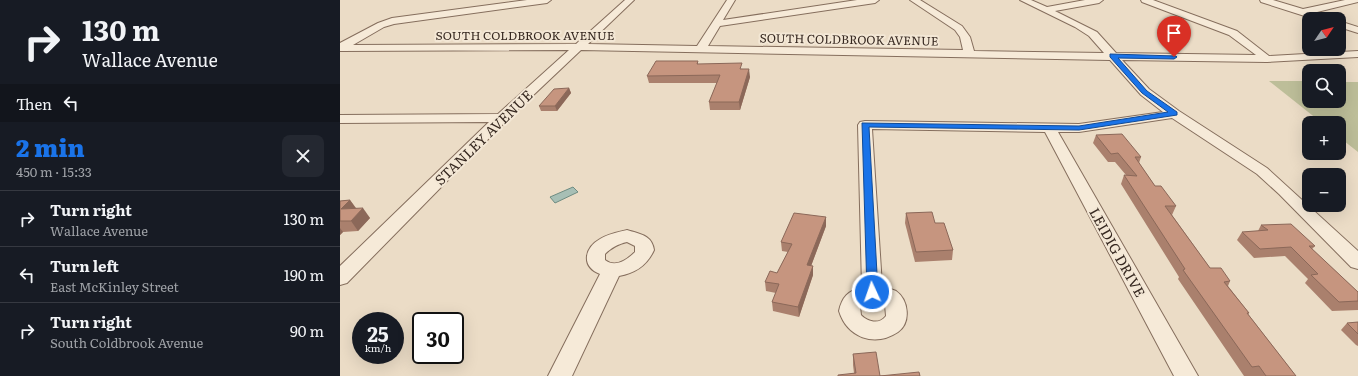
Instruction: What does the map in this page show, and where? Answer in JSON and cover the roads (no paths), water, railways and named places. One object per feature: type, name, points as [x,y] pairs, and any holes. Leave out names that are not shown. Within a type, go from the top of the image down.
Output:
[{"type":"street","points":[[340,48],[381,25],[392,21],[547,0]]},
{"type":"street","name":"STANLEY AVENUE","points":[[340,278],[501,118],[630,0]]},
{"type":"street","points":[[700,50],[731,0]]},
{"type":"street","points":[[715,24],[875,0]]},
{"type":"street","points":[[914,0],[959,28],[965,37],[969,54]]},
{"type":"street","points":[[1024,0],[1087,30],[1145,92],[1174,114],[1262,171],[1285,191],[1358,262]]},
{"type":"street","points":[[1046,10],[1099,0]]},
{"type":"street","points":[[1145,0],[1233,33],[1266,59]]},
{"type":"street","points":[[1264,0],[1302,12],[1357,0]]},
{"type":"street","points":[[1346,26],[1358,30]]},
{"type":"street","name":"SOUTH COLDBROOK AVENUE","points":[[340,48],[578,47],[1266,59],[1358,54]]},
{"type":"street","points":[[872,292],[865,125],[1050,129],[1079,128],[1108,125],[1174,114]]},
{"type":"street","points":[[340,119],[501,118]]},
{"type":"street","name":"LEIDIG DRIVE","points":[[1050,129],[1186,376]]},
{"type":"street","points":[[560,376],[612,270]]}]
